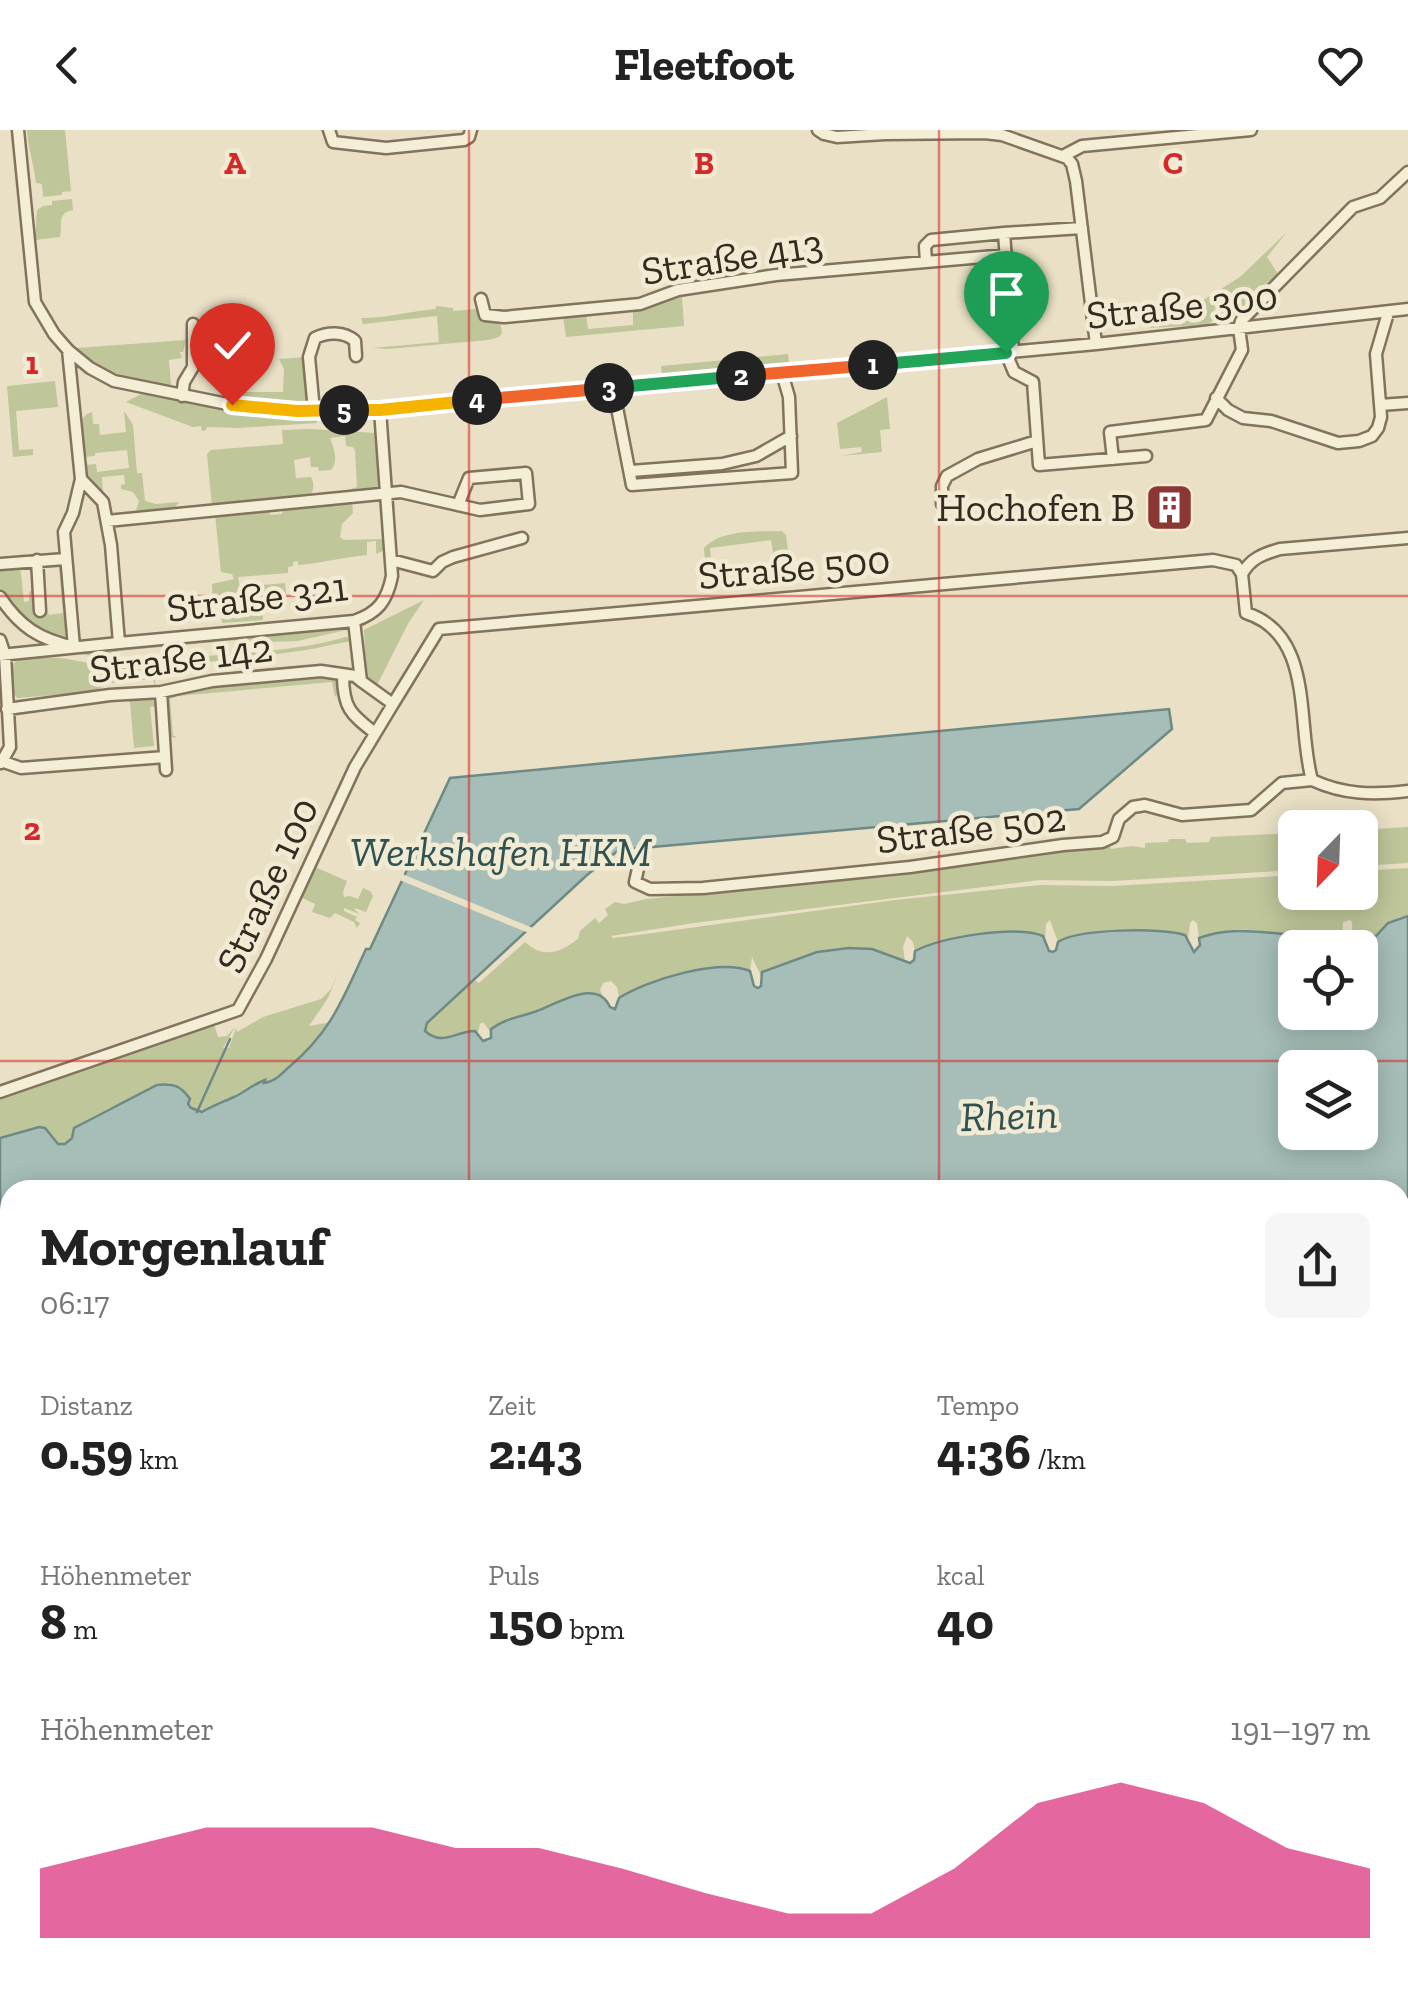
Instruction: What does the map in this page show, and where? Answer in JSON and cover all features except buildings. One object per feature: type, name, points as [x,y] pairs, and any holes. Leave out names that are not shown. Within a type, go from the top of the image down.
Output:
[{"type":"street","name":"Straße 300","points":[[18,130],[36,302],[54,334],[90,368],[114,382],[232,405],[314,411],[380,410],[1096,344],[1408,310]]},
{"type":"street","points":[[328,130],[333,142],[386,148],[464,140],[471,130]]},
{"type":"street","points":[[818,130],[837,137],[984,132],[1063,156],[1075,172],[1096,344]]},
{"type":"street","points":[[1063,156],[1082,146],[1251,130]]},
{"type":"street","points":[[1113,459],[1110,432],[1206,420],[1242,350],[1238,328],[1241,321],[1353,206],[1380,198],[1408,172]]},
{"type":"street","points":[[926,262],[925,246],[931,240],[1082,228]]},
{"type":"street","points":[[1004,233],[1009,352],[1014,372],[1033,382],[1039,465],[1146,456]]},
{"type":"street","name":"Straße 413","points":[[481,299],[485,315],[504,317],[640,304],[678,290],[776,275],[1006,254]]},
{"type":"street","points":[[1216,398],[1243,418],[1270,421],[1338,442],[1372,436],[1381,417],[1376,354],[1388,313]]},
{"type":"street","points":[[232,314],[236,384],[232,405]]},
{"type":"street","points":[[182,396],[192,367],[194,324]]},
{"type":"street","points":[[314,411],[310,356],[315,338],[348,335],[354,341],[356,356]]},
{"type":"street","points":[[0,597],[35,633],[48,641],[74,647],[64,532],[73,513],[80,479],[68,350]]},
{"type":"street","points":[[613,388],[632,485],[792,473],[789,397],[782,373]]},
{"type":"street","points":[[1380,405],[1408,403]]},
{"type":"street","name":"Straße 321","points":[[2,655],[367,616],[386,600],[392,576],[380,410]]},
{"type":"street","points":[[631,472],[722,464],[756,456],[791,436]]},
{"type":"street","points":[[942,504],[942,486],[947,476],[978,459],[1037,441]]},
{"type":"street","points":[[107,521],[401,492],[458,505],[480,510],[529,504],[526,473],[469,478],[458,505]]},
{"type":"street","points":[[80,479],[103,502],[111,545],[119,643]]},
{"type":"street","points":[[391,560],[433,571],[454,557],[522,538]]},
{"type":"street","points":[[1408,538],[1280,549],[1260,555],[1242,574],[1246,613],[1267,622],[1288,645],[1297,674],[1312,780],[1351,792],[1408,791]]},
{"type":"street","points":[[0,564],[66,559]]},
{"type":"street","points":[[37,560],[40,611]]},
{"type":"street","name":"Straße 500","points":[[393,704],[439,628],[1212,560],[1236,565],[1242,574]]},
{"type":"street","points":[[354,620],[361,681],[393,704]]},
{"type":"street","points":[[0,640],[10,747],[2,763],[21,768],[166,763],[162,692]]},
{"type":"street","name":"Straße 142","points":[[7,709],[321,671],[355,676],[361,681]]},
{"type":"street","points":[[344,675],[346,704],[375,733]]},
{"type":"street","name":"Straße 100","points":[[0,1092],[238,1010],[266,959],[355,767],[393,704]]},
{"type":"street","name":"Straße 502","points":[[641,855],[636,882],[650,889],[703,888],[910,867],[1102,842],[1114,837],[1120,819],[1133,806],[1145,805],[1182,815],[1251,810],[1282,784],[1312,780]]},
{"type":"green space","points":[[27,130],[65,130],[71,191],[43,197],[42,184],[36,183]]},
{"type":"green space","points":[[72,199],[73,210],[62,217],[60,237],[35,240],[37,210],[52,205],[52,201]]},
{"type":"green space","points":[[1287,232],[1267,257],[1278,274],[1247,300],[1237,315],[1231,312],[1228,316],[1234,320],[1212,307],[1220,316],[1207,325],[1147,328],[1145,321],[1159,320],[1159,314],[1169,313],[1168,292],[1173,300],[1173,292],[1177,292],[1177,307],[1189,302],[1163,320],[1165,324],[1240,277]]},
{"type":"green space","points":[[682,297],[684,326],[566,337],[563,316],[586,314],[588,329],[633,325],[633,309]]},
{"type":"green space","points":[[436,306],[453,311],[476,309],[482,319],[500,322],[502,333],[488,340],[372,348],[439,342],[437,316],[363,324],[361,318]]},
{"type":"green space","points":[[186,340],[180,352],[182,358],[169,360],[171,386],[110,371],[77,348]]},
{"type":"green space","points":[[788,354],[789,363],[662,374],[661,366]]},
{"type":"green space","points":[[305,357],[309,403],[238,398],[242,392],[283,392],[284,369],[279,359]]},
{"type":"green space","points":[[55,381],[58,407],[16,411],[19,450],[33,449],[33,455],[13,457],[7,386]]},
{"type":"green space","points":[[141,394],[240,412],[316,415],[317,423],[207,427],[202,431],[201,426],[193,427],[126,402]]},
{"type":"green space","points":[[887,397],[890,429],[880,430],[882,452],[840,456],[862,452],[861,447],[840,449],[837,423]]},
{"type":"green space","points":[[124,411],[133,425],[137,473],[142,473],[145,501],[179,502],[172,511],[135,514],[139,501],[133,492],[121,489],[124,475],[102,477],[103,493],[87,475],[84,465],[96,464],[97,472],[129,468],[127,450],[84,457],[81,437],[82,419],[92,412],[100,435],[126,432]]},
{"type":"green space","points":[[282,430],[375,433],[380,490],[348,493],[357,487],[355,451],[346,446],[345,436],[330,438],[335,458],[331,470],[311,467],[310,457],[294,460],[296,478],[311,477],[313,488],[308,498],[212,507],[207,454],[211,450],[283,444]]},
{"type":"green space","points":[[352,501],[353,513],[342,524],[340,537],[382,539],[383,551],[376,554],[376,541],[367,542],[367,555],[298,565],[298,561],[288,567],[288,573],[238,577],[240,587],[285,583],[286,594],[253,600],[254,608],[263,607],[263,620],[222,623],[221,603],[213,602],[212,584],[234,579],[232,574],[221,572],[215,514],[269,509],[270,515],[282,514],[283,508]]},
{"type":"green space","points":[[782,531],[788,551],[773,553],[771,540],[710,548],[711,561],[705,561],[704,548],[720,537]]},
{"type":"green space","points":[[20,564],[24,602],[29,601],[29,592],[34,588],[36,613],[49,615],[63,613],[59,567],[43,568],[41,572],[42,567],[61,565],[68,639],[52,641],[29,626],[0,593],[0,567]]},
{"type":"green space","points":[[424,600],[376,687],[366,676],[364,630]]},
{"type":"green space","points":[[337,627],[346,630],[298,641],[239,640],[118,651],[118,658],[70,652]]},
{"type":"green space","points":[[346,637],[353,641],[263,656],[155,666],[155,686],[153,679],[111,683],[92,692],[17,698],[11,684],[15,663],[32,655],[99,664],[132,663],[277,650]]},
{"type":"green space","points":[[327,675],[339,678],[340,691],[335,697],[332,682],[178,696],[170,699],[173,735],[177,738],[169,734],[166,702],[174,693]]},
{"type":"green space","points":[[147,697],[157,706],[150,707],[154,746],[134,748],[128,702]]},
{"type":"green space","points":[[1408,827],[1408,863],[1378,865],[1378,829]]},
{"type":"green space","points":[[1278,834],[1278,871],[1113,881],[1040,880],[611,936],[1040,885],[1113,886],[1278,876],[1278,910],[1378,910],[1378,870],[1408,868],[1408,916],[1389,923],[1378,934],[1378,930],[1352,930],[1350,920],[1343,922],[1343,930],[1278,933],[1238,929],[1199,938],[1193,920],[1188,939],[1185,935],[1153,930],[1069,936],[1058,942],[1050,920],[1045,941],[1043,936],[994,932],[915,951],[907,936],[903,947],[905,962],[872,949],[817,952],[762,971],[761,976],[752,957],[750,971],[702,969],[647,984],[619,998],[611,981],[603,983],[600,990],[604,998],[578,994],[509,1018],[491,1033],[483,1022],[478,1033],[448,1038],[436,1038],[425,1031],[428,1022],[474,980],[479,983],[525,942],[545,952],[564,948],[578,939],[580,931],[595,918],[599,923],[608,915],[605,909],[615,902],[888,877],[1082,849],[1145,848],[1145,843],[1169,839],[1209,842],[1211,837]]},
{"type":"green space","points":[[315,867],[347,881],[344,897],[358,899],[363,888],[370,891],[373,896],[366,912],[355,908],[360,914],[344,908],[357,917],[357,928],[354,922],[335,913],[330,918],[312,912],[315,904],[300,897]]},
{"type":"green space","points":[[340,968],[328,998],[309,1026],[332,1022],[298,1060],[271,1082],[248,1088],[202,1112],[191,1108],[182,1088],[168,1083],[149,1088],[83,1122],[65,1144],[54,1140],[48,1130],[0,1138],[0,1099],[214,1025],[218,1037],[227,1036],[235,1027],[223,1048],[229,1048],[236,1028],[237,1032],[263,1017],[321,999],[331,989]]},
{"type":"water","points":[[1169,709],[1172,729],[1079,809],[619,850],[427,1023],[425,1031],[443,1038],[475,1031],[483,1041],[491,1038],[491,1029],[502,1022],[576,995],[596,994],[615,1009],[619,998],[631,991],[702,969],[750,971],[758,988],[762,972],[817,952],[872,949],[910,963],[915,951],[978,934],[1015,932],[1043,936],[1053,952],[1058,942],[1068,938],[1120,931],[1185,935],[1194,952],[1200,945],[1199,938],[1213,934],[1278,934],[1278,1030],[1378,1030],[1378,934],[1388,923],[1408,916],[1408,1180],[0,1180],[0,1138],[39,1127],[45,1128],[58,1144],[65,1144],[72,1138],[74,1128],[157,1085],[180,1088],[190,1099],[191,1108],[202,1112],[278,1077],[304,1054],[335,1013],[366,949],[370,949],[450,778]]},
{"type":"pier","points":[[400,873],[533,928],[531,934],[397,879]]},
{"type":"waterway","points":[[197,1112],[230,1039]]},
{"type":"place","name":"Hochofen B","points":[[1170,507]]},
{"type":"route","points":[[232,405],[297,411],[380,410],[1006,353]]},
{"type":"water label","name":"Werkshafen HKM","points":[[501,851]]},
{"type":"water label","name":"Rhein","points":[[1009,1115]]}]
